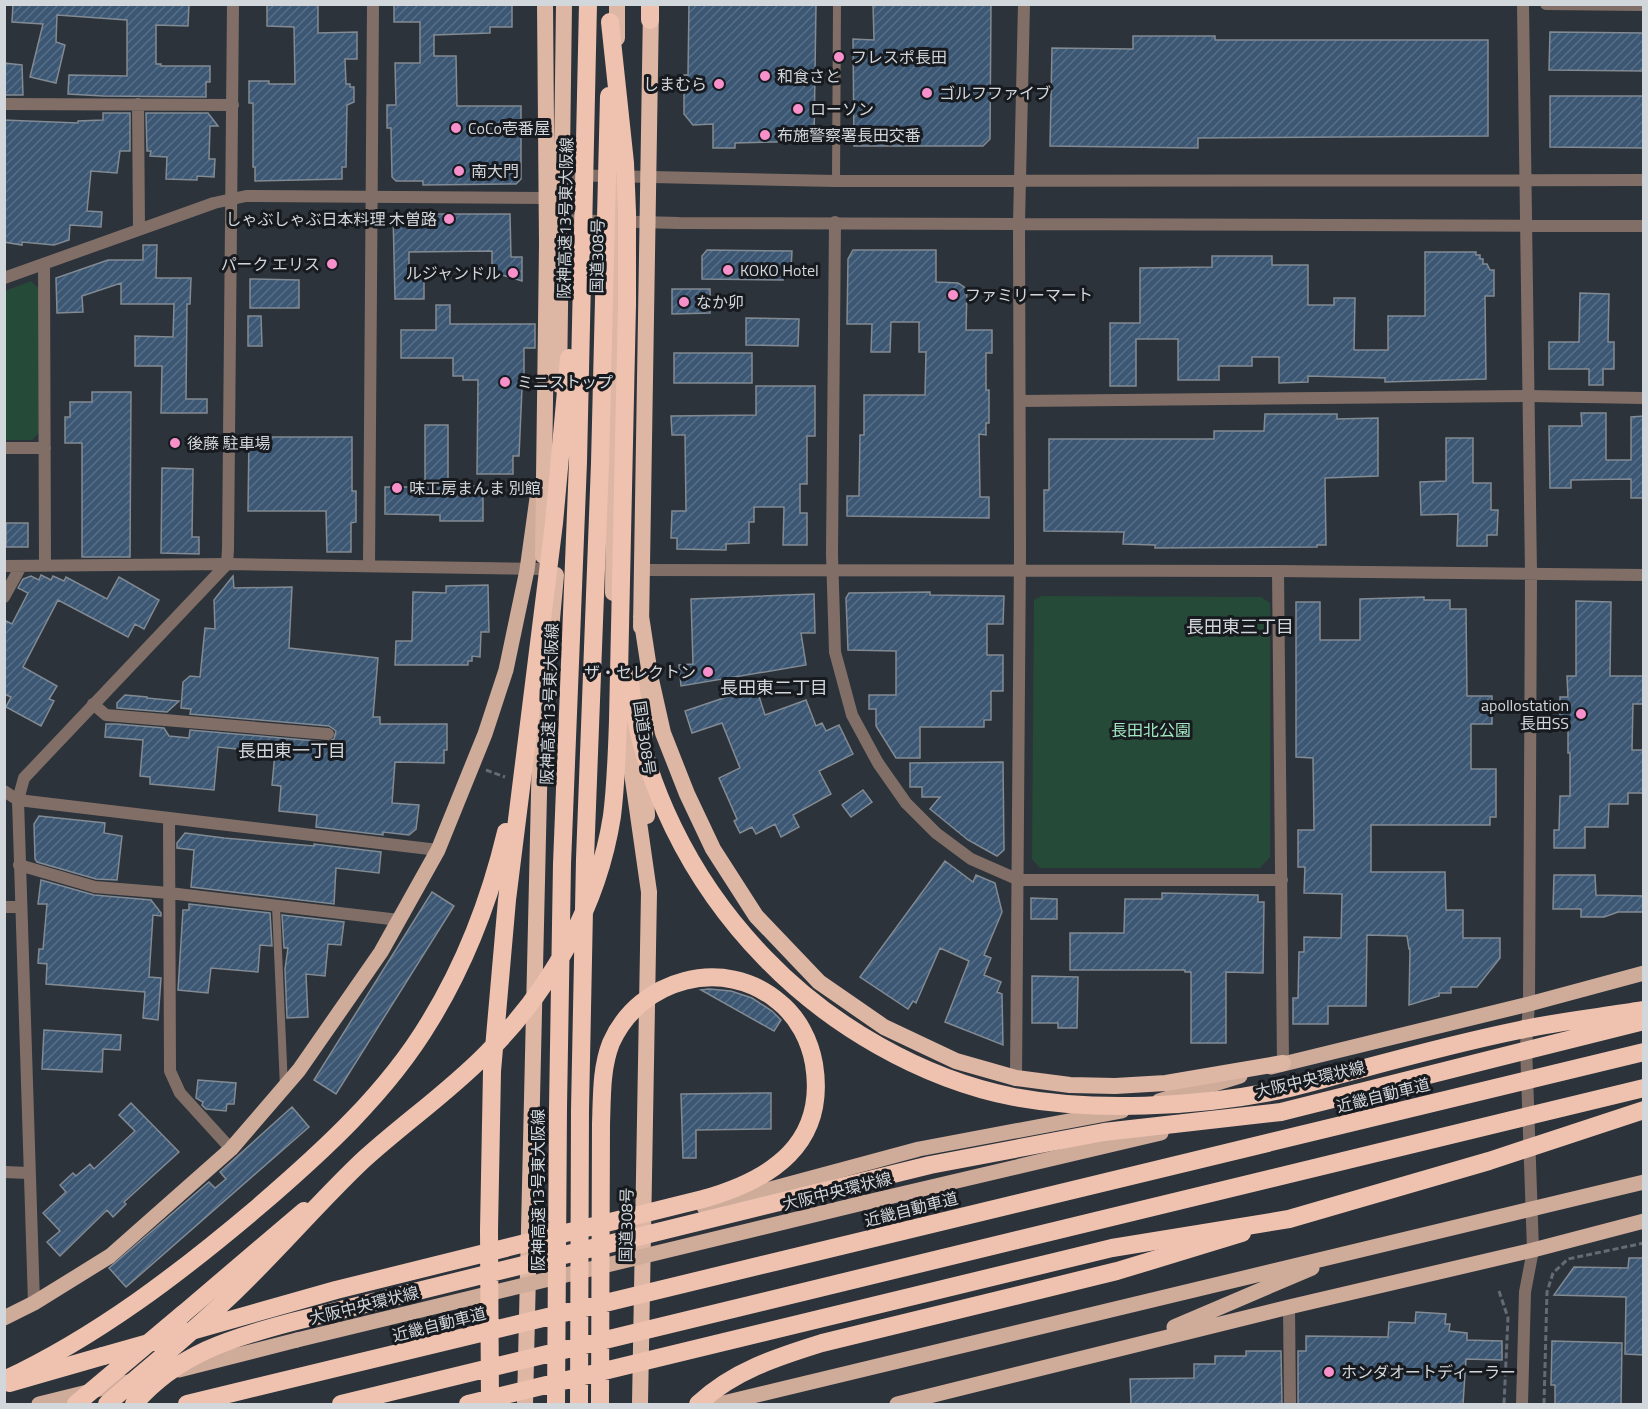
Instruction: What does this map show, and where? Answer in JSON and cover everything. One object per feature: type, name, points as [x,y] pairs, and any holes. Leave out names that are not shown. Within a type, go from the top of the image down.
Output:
[{"type":"highway","points":[[525,1404],[540,750],[535,570],[546,379],[545,4]]},
{"type":"highway","points":[[540,750],[556,569],[564,4]]},
{"type":"highway","points":[[76,1404],[487,1054],[548,979],[571,941],[593,887],[603,856],[611,817],[617,761],[621,590],[627,212],[612,10]]},
{"type":"highway","points":[[579,1404],[584,871],[600,463],[612,10]]},
{"type":"highway","name":"国道308号","points":[[612,10],[616,176],[612,570],[614,630],[620,691],[649,892],[640,1404]]},
{"type":"highway","points":[[649,892],[641,616],[651,10]]},
{"type":"highway","points":[[490,1404],[489,1230],[492,1071],[507,900],[540,647],[562,451],[568,377],[581,88],[588,12]]},
{"type":"highway","name":"阪神高速13号東大阪線","points":[[556,1404],[562,875],[578,462],[588,12]]},
{"type":"highway","points":[[621,590],[631,694],[641,741],[655,786],[675,831],[698,873],[748,942],[809,1000],[885,1049],[927,1069],[1012,1096],[1056,1102],[1098,1105],[1192,1102],[1238,1098],[1276,1091],[1522,1029],[1644,1010]]},
{"type":"highway","points":[[641,616],[650,675],[663,733],[687,794],[713,849],[756,916],[819,982],[884,1028],[956,1061],[1016,1078],[1070,1085],[1115,1086],[1166,1083],[1283,1063]]},
{"type":"highway","points":[[4,1382],[85,1336],[152,1293],[190,1263],[287,1182],[327,1145],[366,1106],[399,1066],[430,1021],[456,973],[478,925],[495,877],[517,777],[529,698],[540,647]]},
{"type":"highway","points":[[4,1382],[336,1290],[588,1228],[600,1225],[611,1222],[622,1219],[703,1199],[754,1181],[774,1168],[791,1152],[804,1135],[813,1116],[817,1080],[813,1057],[805,1035],[793,1016],[770,996],[744,982],[703,977],[683,980],[665,987],[634,1008],[621,1025],[611,1044],[604,1066],[601,1113],[600,1206],[600,1218],[600,1229],[600,1404]]},
{"type":"highway","points":[[134,1404],[189,1358],[219,1343],[292,1322],[930,1165],[1104,1132],[1281,1112],[1644,1019]]},
{"type":"highway","name":"近畿自動車道","points":[[187,1404],[1644,1052]]},
{"type":"highway","points":[[341,1404],[1644,1088]]},
{"type":"highway","points":[[698,1404],[724,1383],[751,1367],[782,1355],[822,1343],[1117,1271],[1489,1161],[1644,1110]]},
{"type":"highway","points":[[107,1404],[226,1300],[360,1163]]},
{"type":"highway","points":[[468,1404],[1112,1248],[1289,1219]]},
{"type":"main road","points":[[4,1318],[34,1303],[110,1256],[231,1149],[298,1070],[381,952],[438,850],[485,734],[535,570]]},
{"type":"main road","points":[[4,1372],[529,1242],[672,1216],[919,1149],[1130,1110],[1283,1063],[1529,1004],[1644,973]]},
{"type":"main road","name":"大阪中央環状線","points":[[39,1404],[863,1203],[1644,1019]]},
{"type":"main road","points":[[719,1404],[1644,1182]]},
{"type":"main road","points":[[897,1404],[942,1400],[1131,1346],[1533,1250],[1644,1221]]},
{"type":"main road","points":[[1131,1346],[1310,1269],[1333,1256]]},
{"type":"street","points":[[34,1303],[18,800],[24,778],[226,564],[233,199],[233,4]]},
{"type":"street","points":[[369,566],[373,4]]},
{"type":"street","points":[[1016,1078],[1019,880],[1019,180],[1024,4]]},
{"type":"street","points":[[1522,1404],[1525,1292],[1533,1250],[1526,1046],[1529,1004],[1531,574],[1523,4]]},
{"type":"street","points":[[1546,4],[1644,5]]},
{"type":"street","points":[[4,104],[233,105]]},
{"type":"street","points":[[138,105],[139,229]]},
{"type":"street","points":[[546,198],[562,176],[836,181],[1644,180]]},
{"type":"street","points":[[4,278],[214,203],[246,196],[546,198]]},
{"type":"street","points":[[546,198],[561,220],[1644,226]]},
{"type":"street","points":[[835,222],[832,571],[835,652],[852,715],[878,764],[906,803],[936,833],[971,860],[1019,880],[1282,880]]},
{"type":"street","points":[[44,264],[45,566]]},
{"type":"street","points":[[1020,401],[1527,396],[1644,398]]},
{"type":"street","points":[[4,448],[45,448]]},
{"type":"street","points":[[4,566],[226,564],[535,570]]},
{"type":"street","points":[[4,597],[21,566]]},
{"type":"street","points":[[642,570],[1278,571],[1644,575]]},
{"type":"street","points":[[1278,571],[1283,1063]]},
{"type":"street","points":[[93,704],[106,715],[328,734]]},
{"type":"street","points":[[4,791],[18,800],[438,850]]},
{"type":"street","points":[[169,818],[170,1071],[180,1093],[231,1149]]},
{"type":"street","points":[[19,865],[94,887],[169,893],[399,920]]},
{"type":"street","points":[[4,907],[20,907]]},
{"type":"street","points":[[4,1172],[29,1173]]},
{"type":"street","points":[[1288,1307],[1290,1404]]},
{"type":"lane","points":[[836,181],[837,4]]},
{"type":"lane","points":[[276,906],[284,1087]]},
{"type":"path","points":[[1544,1404],[1547,1292],[1553,1273],[1568,1259],[1644,1243]]},
{"type":"path","points":[[1498,1291],[1508,1318],[1504,1404]]},
{"type":"green space","points":[[31,281],[39,289],[40,432],[32,440],[5,440],[5,291]]},
{"type":"green space","name":"長田北公園","points":[[1042,596],[1261,597],[1270,603],[1270,857],[1260,868],[1040,868],[1032,859],[1034,600]]},
{"type":"building","points":[[13,4],[189,4],[188,26],[156,25],[156,64],[161,64],[161,66],[210,66],[210,82],[206,82],[206,97],[68,94],[69,75],[127,76],[127,20],[57,15],[56,42],[65,45],[56,83],[30,77],[43,24],[12,22]]},
{"type":"building","points":[[267,4],[318,4],[318,33],[357,32],[357,59],[345,59],[346,84],[354,87],[354,102],[347,105],[346,167],[342,167],[342,179],[255,181],[253,103],[249,103],[249,81],[295,84],[294,27],[267,26]]},
{"type":"building","points":[[394,4],[512,4],[512,27],[490,27],[490,33],[434,35],[434,56],[456,56],[457,106],[521,106],[521,179],[516,184],[423,185],[423,181],[396,181],[392,177],[391,128],[387,128],[387,105],[396,105],[395,63],[420,63],[420,22],[394,22]]},
{"type":"building","points":[[689,4],[816,4],[814,141],[735,143],[735,148],[713,148],[713,124],[693,125],[684,114],[684,75],[688,75]]},
{"type":"building","points":[[873,4],[991,4],[990,139],[983,146],[854,146],[853,39],[874,40]]},
{"type":"building","points":[[1550,32],[1644,33],[1644,71],[1549,70]]},
{"type":"building","points":[[1133,36],[1215,36],[1215,40],[1488,40],[1488,136],[1198,138],[1198,148],[1050,146],[1052,48],[1133,49]]},
{"type":"building","points":[[4,63],[22,65],[23,95],[4,95]]},
{"type":"building","points":[[1550,96],[1644,96],[1644,148],[1550,147]]},
{"type":"building","points":[[103,113],[130,113],[130,151],[120,151],[117,173],[91,171],[87,211],[102,212],[101,227],[70,225],[69,240],[54,245],[22,242],[22,245],[4,242],[4,120],[78,123],[78,121],[103,120]]},
{"type":"building","points":[[146,113],[208,113],[218,126],[210,126],[209,159],[215,159],[214,177],[197,176],[197,180],[166,179],[167,157],[150,156],[151,151],[147,151]]},
{"type":"building","points":[[393,214],[510,214],[511,257],[522,257],[522,281],[492,272],[492,251],[409,252],[409,278],[424,278],[424,299],[395,299]]},
{"type":"building","points":[[143,245],[157,245],[156,278],[191,278],[190,304],[187,304],[186,399],[207,399],[207,413],[161,413],[162,366],[135,366],[135,336],[173,337],[174,304],[121,304],[121,283],[82,296],[83,312],[57,313],[56,278],[108,260],[143,260]]},
{"type":"building","points":[[707,250],[792,251],[791,269],[783,269],[783,280],[702,279],[702,256]]},
{"type":"building","points":[[853,250],[936,250],[936,282],[958,283],[967,289],[966,330],[992,330],[992,353],[986,353],[989,423],[986,423],[986,435],[979,434],[980,497],[989,497],[989,518],[847,516],[847,496],[859,496],[860,435],[864,435],[864,395],[925,395],[926,352],[919,352],[919,322],[891,322],[890,352],[871,352],[872,324],[847,324],[848,259]]},
{"type":"building","points":[[1425,252],[1476,252],[1476,255],[1480,255],[1480,259],[1483,259],[1483,264],[1487,264],[1490,270],[1494,270],[1494,296],[1485,296],[1486,379],[1385,382],[1385,378],[1308,376],[1308,382],[1279,383],[1279,357],[1252,357],[1252,366],[1219,366],[1219,380],[1178,380],[1178,339],[1136,339],[1136,386],[1110,386],[1110,323],[1140,323],[1140,268],[1212,267],[1212,256],[1272,256],[1272,265],[1308,265],[1308,305],[1334,305],[1334,298],[1355,298],[1354,350],[1388,350],[1388,316],[1425,316]]},
{"type":"building","points":[[250,279],[299,280],[299,308],[250,308]]},
{"type":"building","points":[[672,289],[710,289],[710,313],[672,314]]},
{"type":"building","points":[[1580,293],[1609,294],[1608,342],[1614,342],[1614,369],[1603,369],[1603,385],[1589,385],[1589,369],[1549,369],[1549,342],[1579,342]]},
{"type":"building","points":[[436,305],[450,305],[450,324],[535,324],[535,348],[524,348],[519,456],[513,456],[513,474],[477,474],[478,380],[463,380],[463,376],[453,376],[453,358],[401,358],[401,330],[436,330]]},
{"type":"building","points":[[248,316],[261,316],[262,346],[248,346]]},
{"type":"building","points":[[746,318],[799,319],[798,346],[746,345]]},
{"type":"building","points":[[674,353],[752,353],[752,383],[674,383]]},
{"type":"building","points":[[756,386],[815,386],[815,436],[807,436],[807,484],[800,484],[800,513],[807,513],[807,545],[783,545],[784,507],[754,507],[754,522],[749,522],[749,543],[726,544],[726,550],[677,549],[677,538],[671,538],[672,511],[686,511],[685,435],[672,435],[671,416],[756,415]]},
{"type":"building","points":[[92,392],[131,392],[130,557],[82,557],[82,443],[65,443],[65,417],[70,417],[70,402],[92,402]]},
{"type":"building","points":[[1581,413],[1606,413],[1606,460],[1631,460],[1631,417],[1644,416],[1644,498],[1631,498],[1631,479],[1571,480],[1571,488],[1550,488],[1549,426],[1582,426]]},
{"type":"building","points":[[1265,414],[1337,414],[1337,419],[1378,418],[1378,476],[1325,478],[1326,545],[1317,545],[1317,547],[1155,548],[1155,545],[1123,544],[1124,532],[1044,531],[1044,490],[1049,490],[1049,439],[1214,439],[1214,431],[1264,431]]},
{"type":"building","points":[[425,425],[448,425],[448,486],[483,486],[483,521],[440,521],[440,515],[385,514],[385,487],[425,487]]},
{"type":"building","points":[[249,437],[352,437],[352,491],[356,491],[356,522],[351,523],[351,552],[327,552],[326,511],[248,511]]},
{"type":"building","points":[[1446,438],[1473,438],[1473,483],[1491,483],[1491,510],[1498,510],[1497,535],[1487,535],[1487,546],[1457,546],[1458,514],[1421,515],[1420,482],[1446,481]]},
{"type":"building","points":[[162,468],[193,469],[192,537],[199,537],[199,554],[161,553]]},
{"type":"building","points":[[6,523],[28,523],[28,547],[6,547]]},
{"type":"building","points":[[41,575],[51,580],[53,576],[64,581],[66,577],[107,599],[119,577],[159,600],[144,629],[135,624],[128,637],[58,600],[23,667],[57,686],[49,699],[54,701],[41,726],[6,707],[11,697],[4,694],[4,620],[12,624],[28,593],[18,588],[23,579],[31,576],[39,580]]},
{"type":"building","points":[[233,576],[234,588],[292,587],[289,648],[378,658],[373,717],[380,717],[380,724],[447,724],[447,750],[444,750],[444,763],[395,762],[392,803],[419,805],[416,829],[409,835],[383,832],[383,835],[316,827],[317,815],[279,811],[281,786],[272,785],[275,753],[218,747],[214,790],[150,784],[150,777],[140,776],[143,740],[105,737],[106,724],[116,724],[164,728],[169,736],[189,738],[190,730],[327,742],[334,739],[336,731],[329,726],[190,714],[191,709],[181,708],[183,682],[190,676],[200,677],[205,628],[215,629],[214,600]]},
{"type":"building","points":[[488,585],[489,632],[481,632],[480,657],[472,656],[472,661],[468,661],[468,665],[395,665],[396,641],[412,641],[413,592],[446,593],[446,586]]},
{"type":"building","points":[[930,592],[930,595],[1004,596],[1003,624],[987,624],[987,655],[1003,655],[1003,691],[991,691],[991,720],[984,720],[984,727],[920,727],[920,758],[896,758],[876,726],[876,709],[869,709],[869,695],[896,695],[896,651],[848,650],[846,598],[849,593]]},
{"type":"building","points":[[814,594],[815,633],[801,633],[806,665],[681,686],[679,665],[693,664],[691,599]]},
{"type":"building","points":[[1424,597],[1424,600],[1450,600],[1450,609],[1466,609],[1467,696],[1492,696],[1492,724],[1471,724],[1471,769],[1496,769],[1496,817],[1490,817],[1490,825],[1371,825],[1371,872],[1445,872],[1446,910],[1463,910],[1463,938],[1500,938],[1500,958],[1477,987],[1451,987],[1451,993],[1439,993],[1439,996],[1409,1005],[1410,949],[1407,936],[1367,935],[1366,1006],[1328,1006],[1328,1024],[1293,1024],[1293,998],[1298,998],[1299,952],[1304,952],[1304,937],[1341,938],[1342,894],[1304,893],[1305,867],[1298,867],[1298,830],[1314,830],[1313,758],[1296,757],[1296,602],[1320,602],[1320,640],[1360,640],[1360,599]]},
{"type":"building","points":[[1576,601],[1611,602],[1610,676],[1644,676],[1644,704],[1633,704],[1632,750],[1644,750],[1644,793],[1628,793],[1628,804],[1609,804],[1608,827],[1585,827],[1585,848],[1554,848],[1554,830],[1559,830],[1560,796],[1570,796],[1568,731],[1560,731],[1560,697],[1568,697],[1567,676],[1576,676]]},
{"type":"building","points":[[756,687],[765,715],[806,700],[816,726],[822,723],[826,731],[839,725],[853,754],[819,771],[831,794],[793,815],[799,827],[781,837],[775,824],[756,834],[752,827],[740,833],[734,821],[737,819],[719,778],[740,768],[722,723],[692,733],[685,711]]},
{"type":"building","points":[[125,695],[179,701],[167,712],[117,708],[117,703]]},
{"type":"building","points":[[1003,762],[1004,850],[997,856],[968,840],[930,809],[940,797],[922,797],[922,787],[910,787],[910,763]]},
{"type":"building","points":[[863,790],[872,802],[851,817],[842,805]]},
{"type":"building","points":[[39,816],[105,823],[104,833],[122,836],[117,880],[96,879],[37,862],[34,824]]},
{"type":"building","points":[[185,833],[381,852],[379,873],[336,868],[334,904],[191,887],[194,850],[177,848],[177,843]]},
{"type":"building","points":[[945,861],[973,882],[976,875],[995,883],[1002,912],[984,955],[991,958],[984,975],[1001,982],[997,992],[1002,994],[1003,1045],[945,1022],[969,961],[940,948],[916,1003],[913,1001],[908,1009],[860,977]]},
{"type":"building","points":[[1554,875],[1595,875],[1596,895],[1644,896],[1644,912],[1618,912],[1604,917],[1581,917],[1581,909],[1553,909]]},
{"type":"building","points":[[41,880],[94,895],[151,900],[161,913],[161,916],[153,915],[149,977],[161,978],[158,1020],[143,1018],[145,992],[46,984],[47,964],[38,963],[39,949],[43,949],[47,904],[38,904]]},
{"type":"building","points":[[432,892],[454,906],[336,1094],[314,1080]]},
{"type":"building","points":[[1162,893],[1258,895],[1258,902],[1264,902],[1263,973],[1226,972],[1226,1043],[1191,1043],[1191,972],[1185,972],[1185,970],[1070,970],[1070,933],[1124,933],[1125,899],[1162,899]]},
{"type":"building","points":[[1031,898],[1057,899],[1057,919],[1031,919]]},
{"type":"building","points":[[189,904],[270,913],[272,946],[260,945],[258,972],[211,968],[208,993],[178,990],[183,910],[189,910]]},
{"type":"building","points":[[282,915],[344,922],[341,945],[328,944],[325,976],[306,974],[308,1017],[287,1018],[285,969],[288,948],[284,948]]},
{"type":"building","points":[[1032,976],[1078,977],[1077,1028],[1058,1028],[1058,1023],[1032,1023]]},
{"type":"building","points":[[701,990],[731,991],[752,998],[781,1020],[774,1031]]},
{"type":"building","points":[[44,1030],[121,1035],[120,1050],[103,1049],[102,1072],[42,1069]]},
{"type":"building","points":[[198,1080],[236,1083],[234,1104],[227,1104],[226,1111],[206,1109],[202,1105],[203,1102],[196,1098]]},
{"type":"building","points":[[771,1093],[771,1129],[696,1130],[696,1158],[683,1158],[681,1094]]},
{"type":"building","points":[[131,1103],[179,1152],[124,1202],[126,1204],[113,1217],[107,1210],[60,1256],[47,1242],[60,1231],[43,1213],[66,1192],[60,1185],[73,1173],[76,1176],[90,1164],[94,1169],[135,1131],[119,1115]]},
{"type":"building","points":[[292,1107],[309,1127],[126,1287],[109,1268],[209,1182],[215,1188],[226,1179],[220,1172]]},
{"type":"building","points":[[1629,1258],[1643,1258],[1644,1355],[1625,1354],[1626,1297],[1554,1295],[1574,1267],[1628,1268]]},
{"type":"building","points":[[1416,1312],[1446,1314],[1445,1324],[1450,1324],[1449,1331],[1467,1333],[1467,1340],[1502,1341],[1502,1360],[1466,1359],[1463,1404],[1298,1404],[1298,1351],[1306,1351],[1306,1336],[1388,1337],[1389,1322],[1415,1323]]},
{"type":"building","points":[[1552,1341],[1622,1343],[1621,1404],[1555,1404],[1555,1385],[1551,1385]]},
{"type":"building","points":[[1246,1351],[1281,1351],[1282,1404],[1131,1404],[1130,1379],[1194,1378],[1194,1364],[1215,1364],[1215,1356],[1246,1356]]},
{"type":"place","name":"フレスポ長田","points":[[839,57]]},
{"type":"place","name":"和食さと","points":[[765,76]]},
{"type":"place","name":"しまむら","points":[[719,84]]},
{"type":"place","name":"ゴルフファイブ","points":[[927,93]]},
{"type":"place","name":"ローソン","points":[[798,109]]},
{"type":"place","name":"CoCo壱番屋","points":[[456,128]]},
{"type":"place","name":"布施警察署長田交番","points":[[765,135]]},
{"type":"place","name":"南大門","points":[[459,171]]},
{"type":"place","name":"しゃぶしゃぶ日本料理 木曽路","points":[[449,219]]},
{"type":"place","name":"パーク エリス","points":[[332,264]]},
{"type":"place","name":"KOKO Hotel","points":[[728,270]]},
{"type":"place","name":"ルジャンドル","points":[[513,273]]},
{"type":"place","name":"ファミリーマート","points":[[953,295]]},
{"type":"place","name":"なか卯","points":[[684,302]]},
{"type":"place","name":"ミニストップ","points":[[505,382]]},
{"type":"place","name":"後藤 駐車場","points":[[175,443]]},
{"type":"place","name":"味工房まんま 別館","points":[[397,488]]},
{"type":"place","name":"ザ・セレクトン","points":[[708,672]]},
{"type":"place","name":"apollostation 長田SS","points":[[1581,714]]},
{"type":"place","name":"ホンダオートディーラー","points":[[1329,1372]]},
{"type":"district","name":"長田東三丁目","points":[[1240,626]]},
{"type":"district","name":"長田東二丁目","points":[[774,687]]},
{"type":"district","name":"長田東一丁目","points":[[292,750]]}]
